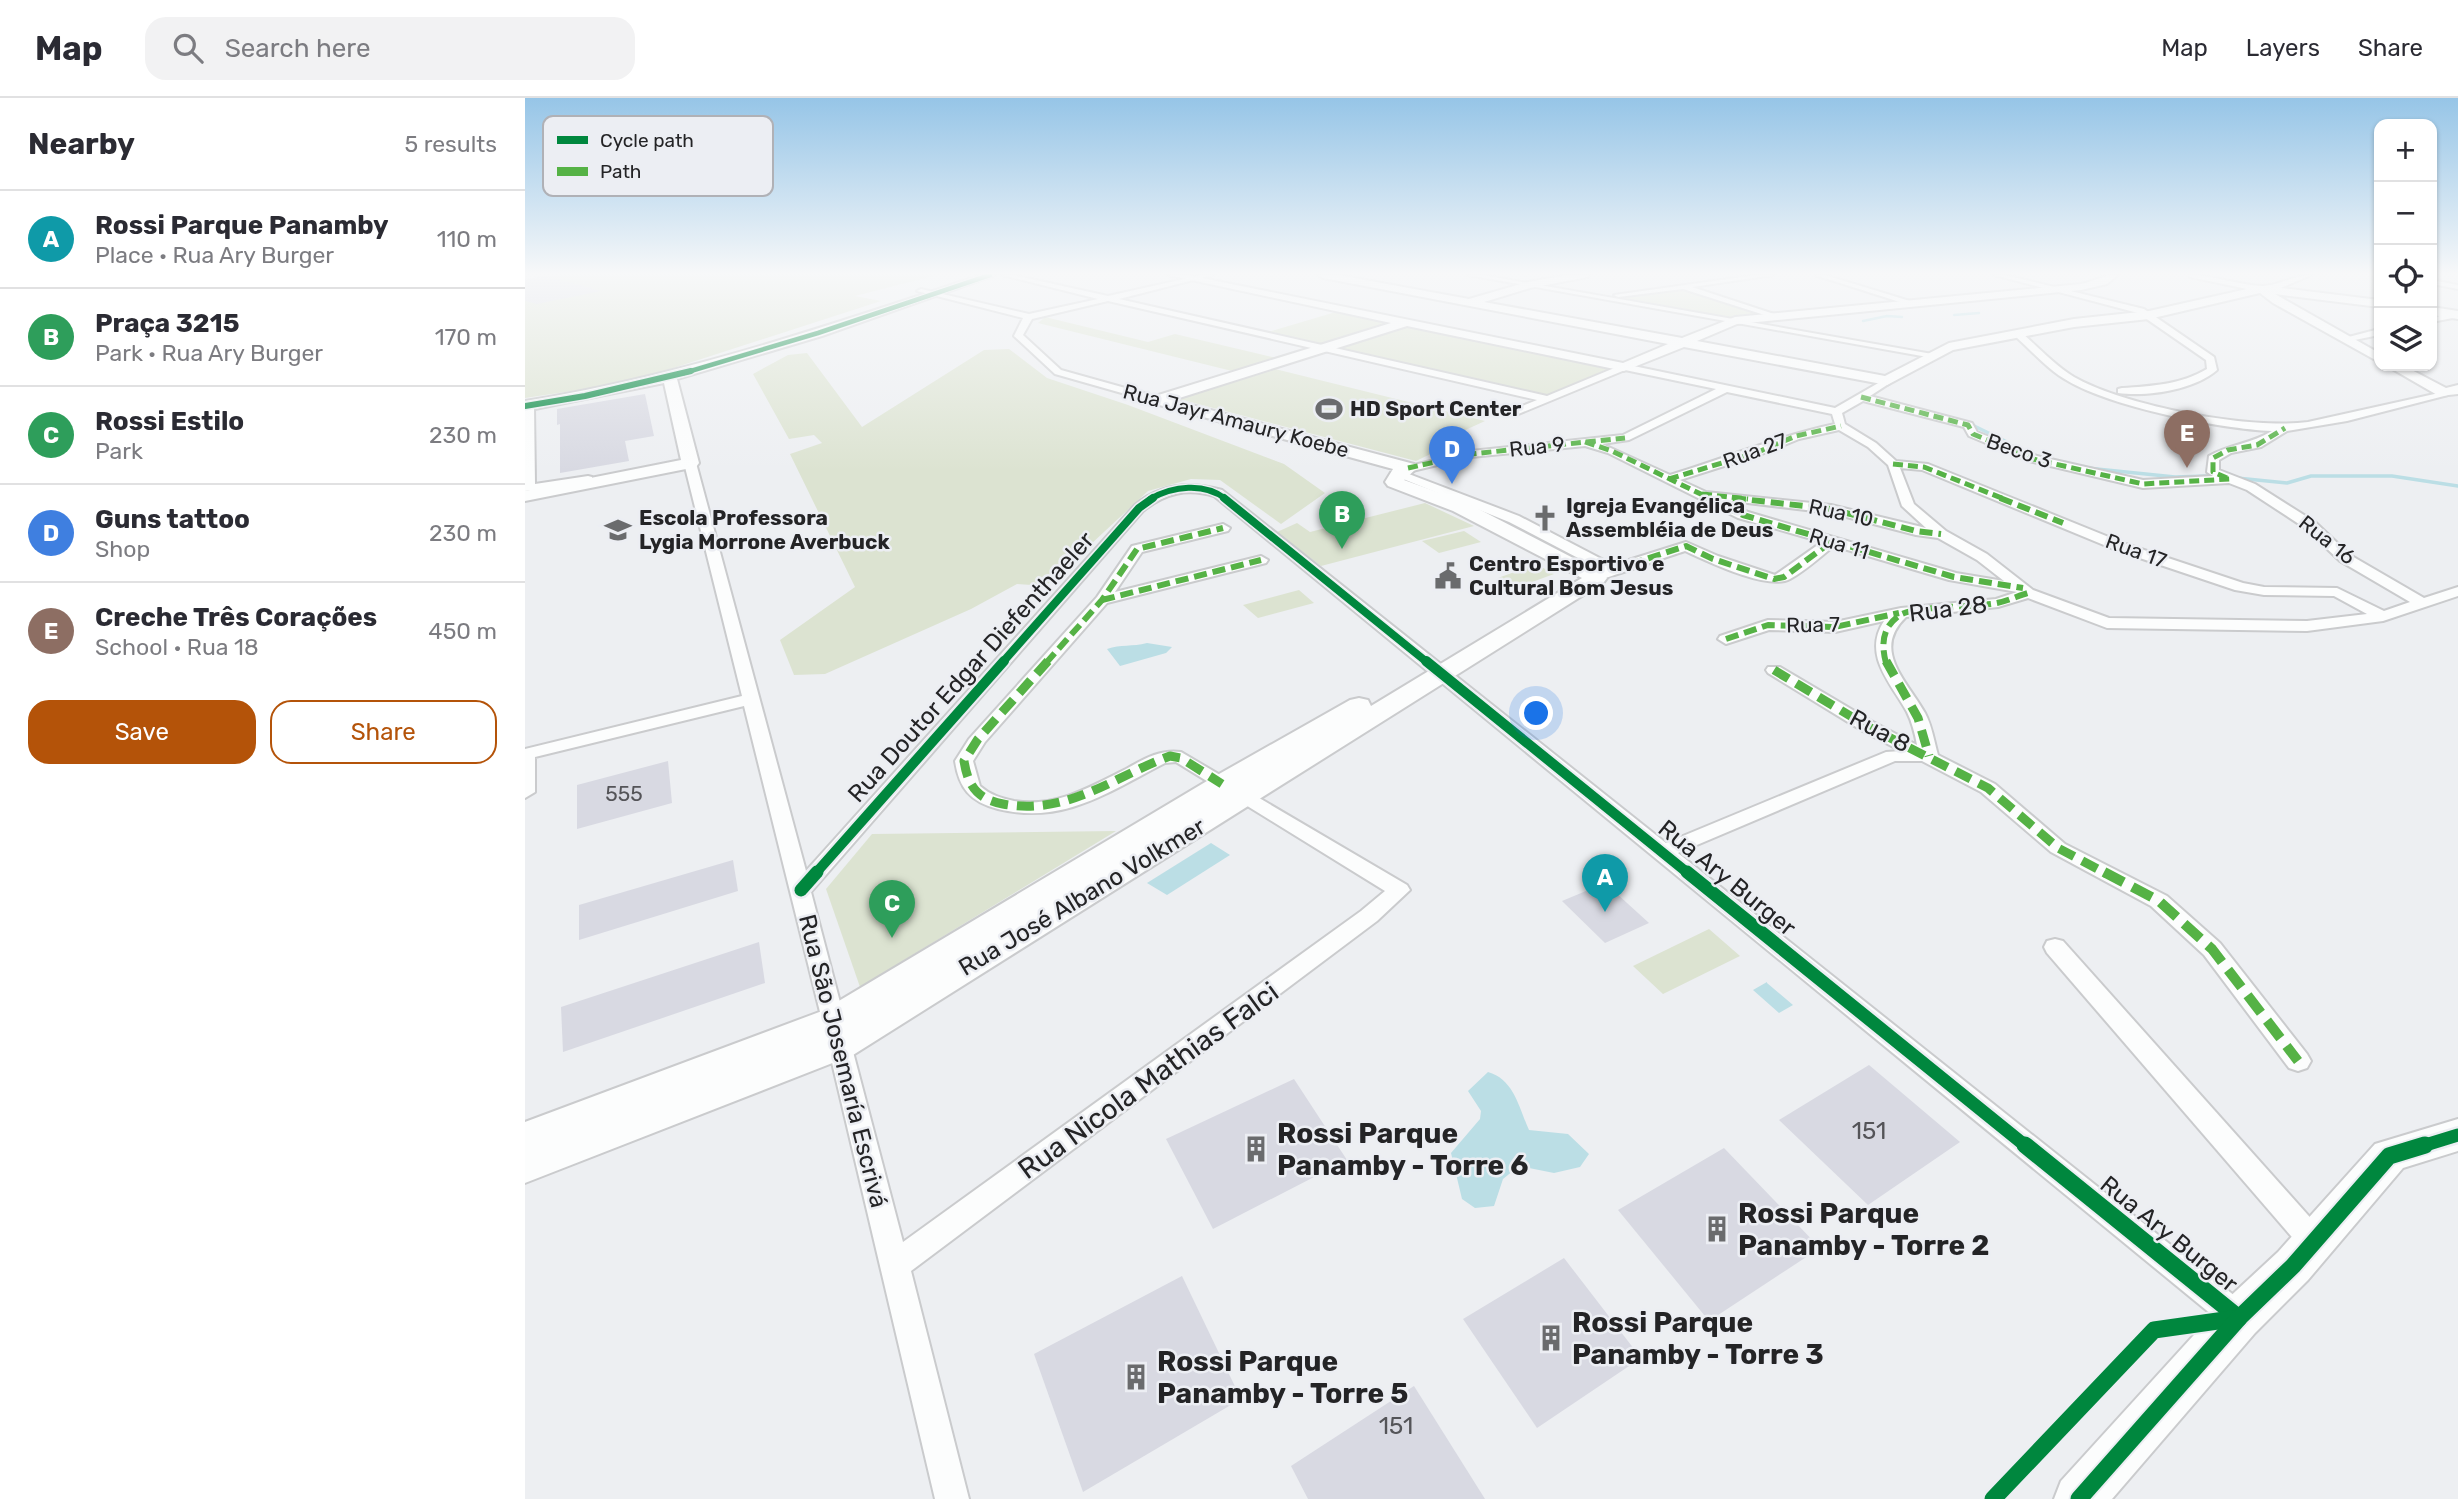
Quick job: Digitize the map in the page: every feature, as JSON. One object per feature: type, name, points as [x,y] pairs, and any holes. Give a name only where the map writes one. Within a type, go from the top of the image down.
[{"type":"street","points":[[526,404],[611,392],[668,377],[781,340]]},
{"type":"street","name":"Rua Jayr Amaury Koebe","points":[[1023,340],[1058,372],[1400,475]]},
{"type":"street","points":[[1297,340],[1548,398]]},
{"type":"street","points":[[1157,400],[1347,340]]},
{"type":"street","points":[[1495,340],[1837,411],[1949,347],[1984,340]]},
{"type":"street","points":[[1672,340],[1887,381]]},
{"type":"street","points":[[1516,412],[1685,340]]},
{"type":"street","points":[[1848,340],[1933,355]]},
{"type":"street","points":[[2025,340],[2068,377],[2103,391],[2202,417],[2285,428],[2331,421],[2451,391]]},
{"type":"street","points":[[2103,391],[2175,387],[2196,380],[2212,370],[2211,359],[2187,340]]},
{"type":"street","points":[[2347,340],[2374,355]]},
{"type":"street","points":[[2405,371],[2451,391]]},
{"type":"street","points":[[526,404],[668,377]]},
{"type":"street","name":"Rua São Josemaría Escrivá","points":[[668,377],[837,1032],[952,1499]]},
{"type":"street","name":"Rua 9","points":[[1400,475],[1471,454],[1625,438],[1727,388]]},
{"type":"street","name":"Beco 3","points":[[1861,397],[1968,425],[1973,435],[2033,459],[2143,484],[2230,479]]},
{"type":"street","points":[[526,404],[527,492],[690,463]]},
{"type":"street","points":[[1837,411],[1841,426],[1872,445],[1893,464],[1908,506],[1941,534],[1982,557],[2025,590],[2107,623],[2307,626],[2383,616],[2458,591]]},
{"type":"street","name":"Rua 27","points":[[1669,480],[1758,452],[1796,436],[1841,426]]},
{"type":"street","points":[[2230,479],[2213,472],[2213,458],[2228,450],[2257,446],[2285,428]]},
{"type":"street","name":"Rua 11","points":[[1585,442],[1612,451],[1742,515],[1954,577],[2025,590]]},
{"type":"street","name":"Rua 17","points":[[1893,464],[1924,467],[2121,547],[2240,587],[2264,591],[2337,592],[2383,616]]},
{"type":"street","points":[[1400,475],[1598,573],[1686,547],[1774,579],[1784,577],[1831,541]]},
{"type":"street","points":[[1400,475],[1514,519],[1598,573]]},
{"type":"street","name":"Rua 16","points":[[2230,479],[2251,486],[2310,525],[2345,558],[2424,604]]},
{"type":"street","name":"Rua Ary Burger","points":[[1182,488],[1205,488],[1218,493],[2239,1318]]},
{"type":"street","name":"Rua Doutor Edgar Diefenthaeler","points":[[801,890],[1139,508],[1162,492],[1182,488]]},
{"type":"street","name":"Rua 10","points":[[1699,494],[1831,509],[1916,531],[1941,534]]},
{"type":"street","points":[[1223,528],[1137,549],[1102,600],[978,739],[964,761],[967,782],[979,797],[1007,806],[1041,809],[1074,800],[1170,756],[1181,758],[1234,790]]},
{"type":"street","points":[[1102,600],[1261,560]]},
{"type":"street","name":"Rua José Albano Volkmer","points":[[525,1166],[837,1032],[1234,790],[1598,573]]},
{"type":"street","name":"Rua 28","points":[[1929,756],[1918,715],[1882,658],[1890,621],[1902,612],[1999,603],[2025,590]]},
{"type":"street","name":"Rua 7","points":[[1726,639],[1768,625],[1835,627],[1902,612]]},
{"type":"street","name":"Rua 8","points":[[1774,670],[1867,726],[1988,788],[2058,848],[2159,901],[2211,948],[2298,1061]]},
{"type":"street","points":[[525,792],[526,754],[752,699]]},
{"type":"street","points":[[1663,852],[1892,756],[1929,756]]},
{"type":"street","name":"Rua Nicola Mathias Falci","points":[[893,1267],[1369,916],[1399,890],[1234,790]]},
{"type":"street","points":[[2055,947],[2314,1242]]},
{"type":"street","name":"Rua José Albano Volkmer","points":[[525,1139],[837,1032]]},
{"type":"street","points":[[2079,1499],[2239,1318],[2314,1242],[2389,1156],[2458,1135]]},
{"type":"green space","points":[[525,340],[759,340],[655,374],[525,398]]},
{"type":"green space","points":[[1108,340],[1202,340],[1276,358],[1232,371]]},
{"type":"green space","points":[[1305,340],[1482,340],[1612,367],[1547,396]]},
{"type":"green space","points":[[1009,349],[1047,378],[1128,405],[1284,464],[1325,493],[1281,524],[1220,480],[1191,479],[1148,491],[1046,586],[1017,584],[971,609],[825,674],[794,675],[780,640],[855,587],[790,454],[822,443],[814,435],[789,439],[753,374],[788,355],[807,353],[862,427],[984,350]]},
{"type":"green space","name":"HD Sport Center","points":[[1271,368],[1485,421],[1461,432],[1470,435],[1416,461],[1175,398]]},
{"type":"green space","points":[[1425,503],[1474,526],[1321,566],[1277,532],[1297,523],[1310,532]]},
{"type":"green space","points":[[1464,531],[1481,542],[1439,553],[1422,541]]},
{"type":"green space","points":[[1536,564],[1554,574],[1516,588],[1498,578]]},
{"type":"green space","points":[[1299,590],[1314,603],[1258,618],[1243,605]]},
{"type":"green space","points":[[1116,831],[860,987],[826,889],[872,834]]},
{"type":"green space","points":[[1709,929],[1740,956],[1663,994],[1633,966]]},
{"type":"water","points":[[1147,643],[1172,647],[1166,653],[1120,666],[1107,649],[1117,647]]},
{"type":"water","points":[[1211,843],[1230,855],[1167,895],[1147,883]]},
{"type":"water","points":[[1767,982],[1793,1005],[1779,1013],[1753,990]]},
{"type":"water","points":[[1488,1072],[1504,1081],[1510,1088],[1529,1130],[1568,1134],[1589,1154],[1580,1167],[1554,1173],[1519,1166],[1503,1179],[1494,1206],[1475,1208],[1462,1199],[1451,1153],[1480,1119],[1481,1111],[1468,1091]]},
{"type":"building","points":[[645,394],[654,436],[625,441],[629,461],[560,473],[560,424],[557,425],[557,409]]},
{"type":"building","points":[[668,761],[672,803],[577,829],[577,785]]},
{"type":"building","points":[[733,860],[738,891],[579,940],[579,905]]},
{"type":"building","points":[[1605,883],[1649,923],[1605,943],[1562,901]]},
{"type":"building","points":[[759,942],[765,983],[563,1052],[561,1007]]},
{"type":"building","points":[[1869,1065],[1960,1142],[1868,1205],[1779,1120]]},
{"type":"building","name":"Rossi Parque Panamby - Torre 6","points":[[1294,1079],[1347,1160],[1213,1229],[1166,1139]]},
{"type":"building","name":"Rossi Parque Panamby - Torre 2","points":[[1724,1148],[1820,1248],[1709,1321],[1618,1210]]},
{"type":"building","name":"Rossi Parque Panamby - Torre 3","points":[[1564,1258],[1641,1358],[1537,1428],[1463,1319]]},
{"type":"building","name":"Rossi Parque Panamby - Torre 5","points":[[1182,1276],[1241,1399],[1083,1492],[1034,1354]]},
{"type":"building","points":[[1414,1386],[1485,1499],[1308,1499],[1291,1466]]},
{"type":"waterway","points":[[1968,423],[2005,441],[2012,449]]},
{"type":"waterway","points":[[2087,468],[2175,477],[2207,476]]},
{"type":"waterway","points":[[2237,478],[2287,483],[2311,476],[2392,476],[2458,486]]},
{"type":"marked path","points":[[1861,397],[1968,425],[1973,434],[2033,459],[2143,484],[2230,479]]},
{"type":"marked path","points":[[1669,479],[1758,452],[1796,436],[1841,426]]},
{"type":"marked path","points":[[2227,478],[2213,472],[2213,458],[2228,450],[2257,445],[2285,428]]},
{"type":"marked path","points":[[1408,468],[1471,454],[1625,438]]},
{"type":"marked path","points":[[1585,442],[1612,451],[1743,515],[1954,577],[2023,588]]},
{"type":"marked path","points":[[1893,464],[1924,467],[2063,523]]},
{"type":"marked path","points":[[1702,494],[1831,509],[1916,531],[1941,534]]},
{"type":"marked path","points":[[1222,784],[1181,758],[1170,756],[1066,802],[1045,807],[1022,807],[981,797],[969,784],[964,761],[978,739],[1102,600],[1137,549],[1223,528]]},
{"type":"marked path","points":[[1612,570],[1686,546],[1713,559],[1774,579],[1784,577],[1831,542]]},
{"type":"marked path","points":[[1102,600],[1261,560]]},
{"type":"marked path","points":[[1929,756],[1918,718],[1886,662],[1883,637],[1889,625],[1902,613],[1998,603],[2028,593]]},
{"type":"marked path","points":[[1726,639],[1768,625],[1835,627],[1899,613]]},
{"type":"marked path","points":[[1774,670],[1867,726],[1988,788],[2058,848],[2159,901],[2212,949],[2298,1061]]},
{"type":"cycle path","points":[[525,406],[644,383],[794,340]]},
{"type":"cycle path","points":[[801,890],[1139,508],[1157,495],[1176,489],[1197,488],[1218,493],[2239,1318]]},
{"type":"cycle path","points":[[2079,1499],[2239,1318],[2293,1266],[2389,1156],[2458,1135]]},
{"type":"cycle path","points":[[1993,1499],[2154,1330],[2239,1318]]},
{"type":"place","name":"HD Sport Center","points":[[1329,409]]},
{"type":"place","name":"Creche Três Corações","points":[[2187,468]]},
{"type":"place","name":"Guns tattoo","points":[[1452,484]]},
{"type":"place","name":"Igreja Evangélica Assembléia de Deus","points":[[1545,518]]},
{"type":"place","name":"Escola Professora Lygia Morrone Averbuck","points":[[618,530]]},
{"type":"place","name":"Praça 3215","points":[[1342,549]]},
{"type":"place","name":"Centro Esportivo e Cultural Bom Jesus","points":[[1448,576]]},
{"type":"place","name":"Rossi Parque Panamby","points":[[1605,912]]},
{"type":"place","name":"Rossi Estilo","points":[[892,938]]},
{"type":"place","name":"Rossi Parque Panamby - Torre 6","points":[[1256,1149]]},
{"type":"place","name":"Rossi Parque Panamby - Torre 2","points":[[1717,1229]]},
{"type":"place","name":"Rossi Parque Panamby - Torre 3","points":[[1551,1338]]},
{"type":"place","name":"Rossi Parque Panamby - Torre 5","points":[[1136,1377]]}]
